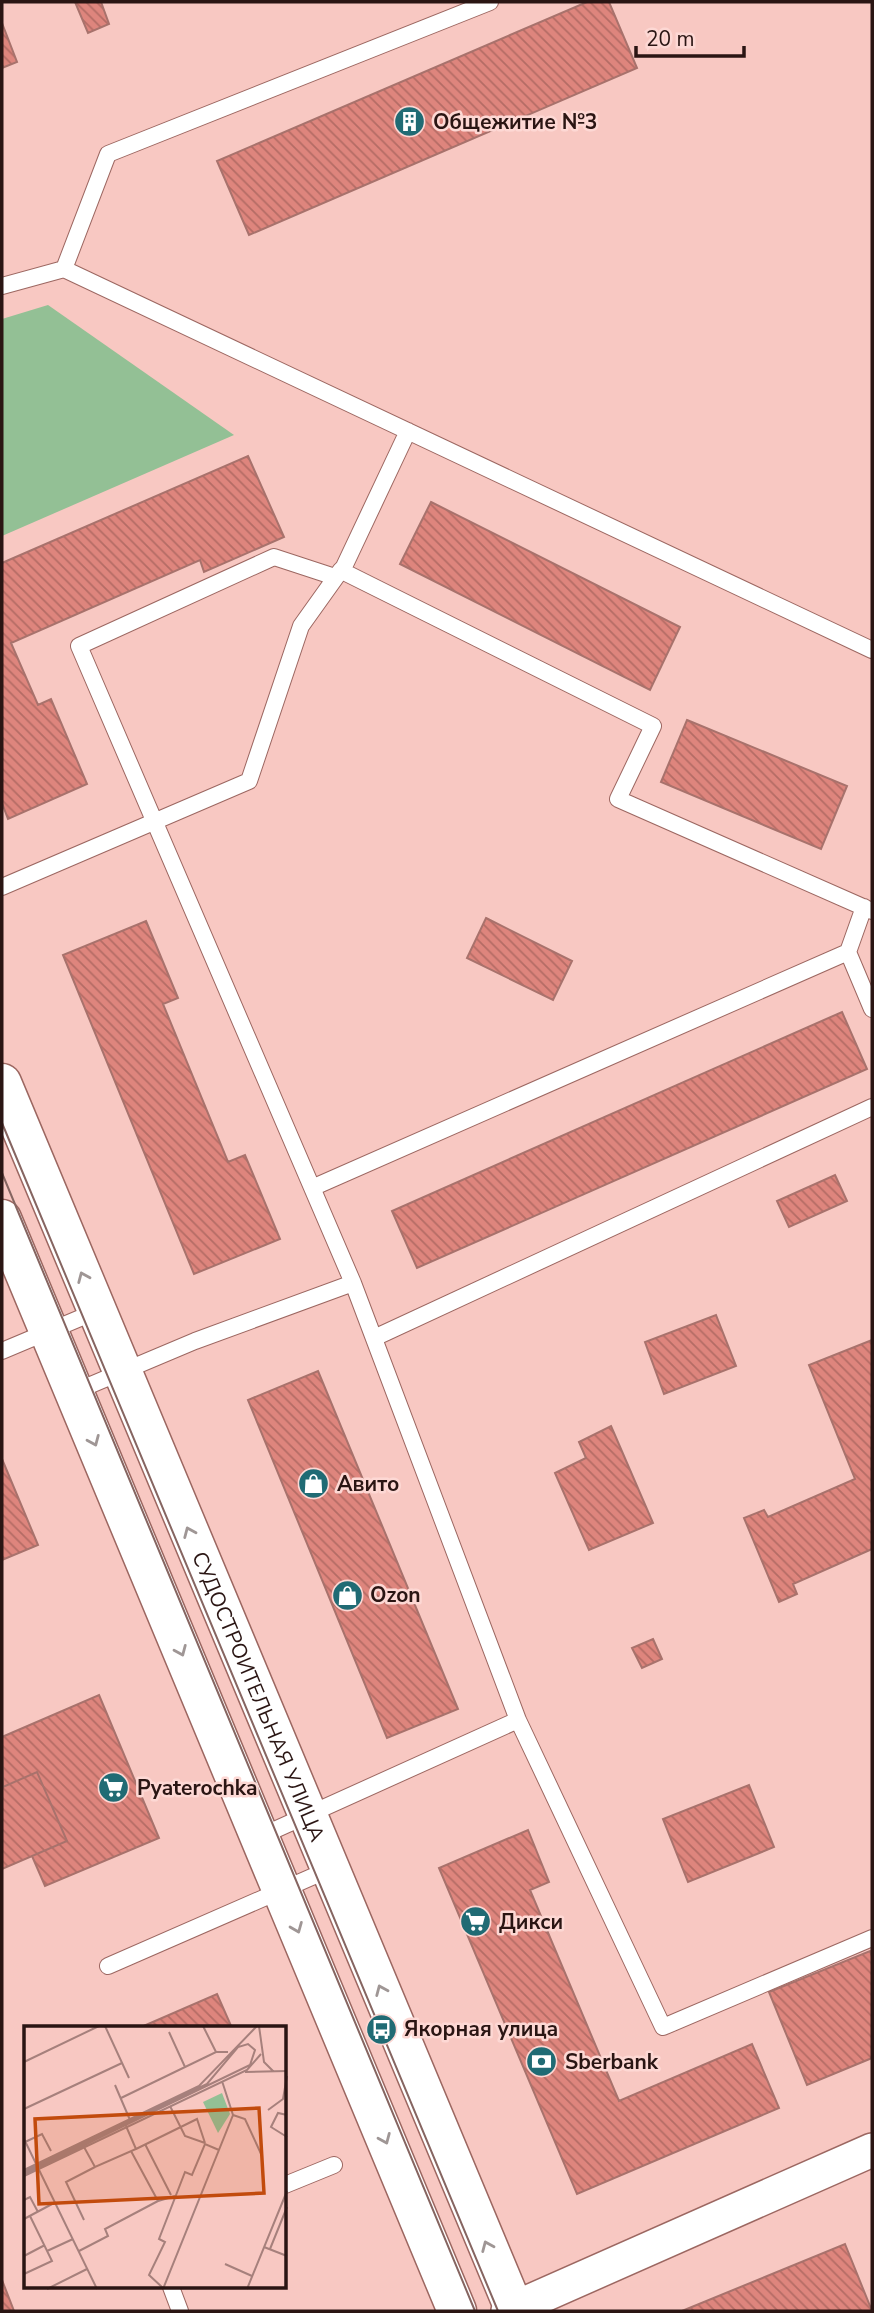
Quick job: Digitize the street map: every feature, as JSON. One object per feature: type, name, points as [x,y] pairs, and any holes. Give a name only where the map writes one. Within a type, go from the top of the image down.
[{"type":"street","name":"СУДОСТРОИТЕЛЬНАЯ УЛИЦА","points":[[2,1083],[512,2310]]},
{"type":"street","points":[[2,1219],[457,2311]]},
{"type":"street","points":[[512,2310],[869,2158]]},
{"type":"lane","points":[[64,270],[108,154],[490,2]]},
{"type":"lane","points":[[2,286],[64,270],[872,650]]},
{"type":"lane","points":[[2,887],[249,781],[301,626],[340,571],[408,431]]},
{"type":"lane","points":[[314,1187],[848,952],[868,909],[618,799],[653,726],[342,571],[274,557],[79,646],[314,1187],[519,1720],[663,2027],[872,1938]]},
{"type":"lane","points":[[848,952],[872,1009]]},
{"type":"lane","points":[[374,1338],[872,1107]]},
{"type":"lane","points":[[74,1392],[195,1341],[353,1283]]},
{"type":"lane","points":[[2,1351],[97,1311]]},
{"type":"lane","points":[[259,1837],[519,1720]]},
{"type":"lane","points":[[108,1966],[330,1869]]},
{"type":"lane","points":[[287,2184],[334,2165]]},
{"type":"lane","points":[[171,2288],[180,2311]]},
{"type":"green space","points":[[48,305],[234,435],[2,536],[2,319]]},
{"type":"building","points":[[75,2],[101,2],[109,24],[88,33]]},
{"type":"building","name":"Общежитие №3","points":[[587,2],[609,2],[637,68],[249,235],[217,161]]},
{"type":"building","points":[[2,23],[17,62],[2,68]]},
{"type":"building","points":[[248,456],[284,537],[204,572],[200,560],[11,643],[38,705],[51,699],[87,784],[8,819],[2,803],[2,563]]},
{"type":"building","points":[[431,502],[680,627],[650,690],[400,564]]},
{"type":"building","points":[[687,720],[847,786],[821,849],[661,782]]},
{"type":"building","points":[[486,918],[572,961],[553,1000],[467,958]]},
{"type":"building","points":[[146,921],[178,998],[163,1004],[228,1162],[245,1155],[280,1239],[194,1274],[63,955]]},
{"type":"building","points":[[842,1012],[867,1069],[417,1268],[392,1211]]},
{"type":"building","points":[[835,1175],[847,1201],[789,1227],[777,1201]]},
{"type":"building","points":[[716,1315],[736,1366],[664,1394],[645,1342]]},
{"type":"building","points":[[872,1340],[872,1549],[793,1584],[797,1594],[779,1602],[744,1518],[764,1510],[768,1517],[855,1479],[809,1365]]},
{"type":"building","points":[[318,1371],[458,1709],[387,1738],[248,1400]]},
{"type":"building","points":[[611,1426],[653,1523],[589,1550],[555,1473],[586,1458],[579,1442]]},
{"type":"building","points":[[2,1459],[38,1545],[2,1560]]},
{"type":"building","points":[[653,1639],[662,1659],[642,1668],[632,1648]]},
{"type":"building","points":[[99,1695],[159,1838],[45,1886],[32,1856],[67,1841],[37,1772],[3,1787],[2,1737]]},
{"type":"building","points":[[99,1695],[159,1838],[45,1886],[32,1856],[2,1869],[2,1737]]},
{"type":"building","points":[[749,1785],[774,1847],[688,1882],[663,1819]]},
{"type":"building","points":[[528,1830],[549,1882],[530,1890],[619,2101],[752,2044],[779,2108],[577,2194],[439,1868]]},
{"type":"building","points":[[870,1951],[872,2058],[807,2085],[769,1992]]},
{"type":"building","points":[[217,1994],[231,2026],[144,2026]]},
{"type":"building","points":[[845,2244],[872,2311],[682,2311]]},
{"type":"building","points":[[2,2280],[14,2311],[2,2311]]},
{"type":"tram line","points":[[2,1123],[498,2311]]},
{"type":"tram line","points":[[2,1173],[475,2311]]},
{"type":"place","name":"Общежитие №3","points":[[410,122]]},
{"type":"place","name":"Авито","points":[[314,1484]]},
{"type":"place","name":"Ozon","points":[[347,1595]]},
{"type":"place","name":"Pyaterochka","points":[[114,1788]]},
{"type":"place","name":"Дикси","points":[[476,1922]]},
{"type":"place","name":"Якорная улица","points":[[381,2029]]},
{"type":"place","name":"Sberbank","points":[[542,2062]]}]
